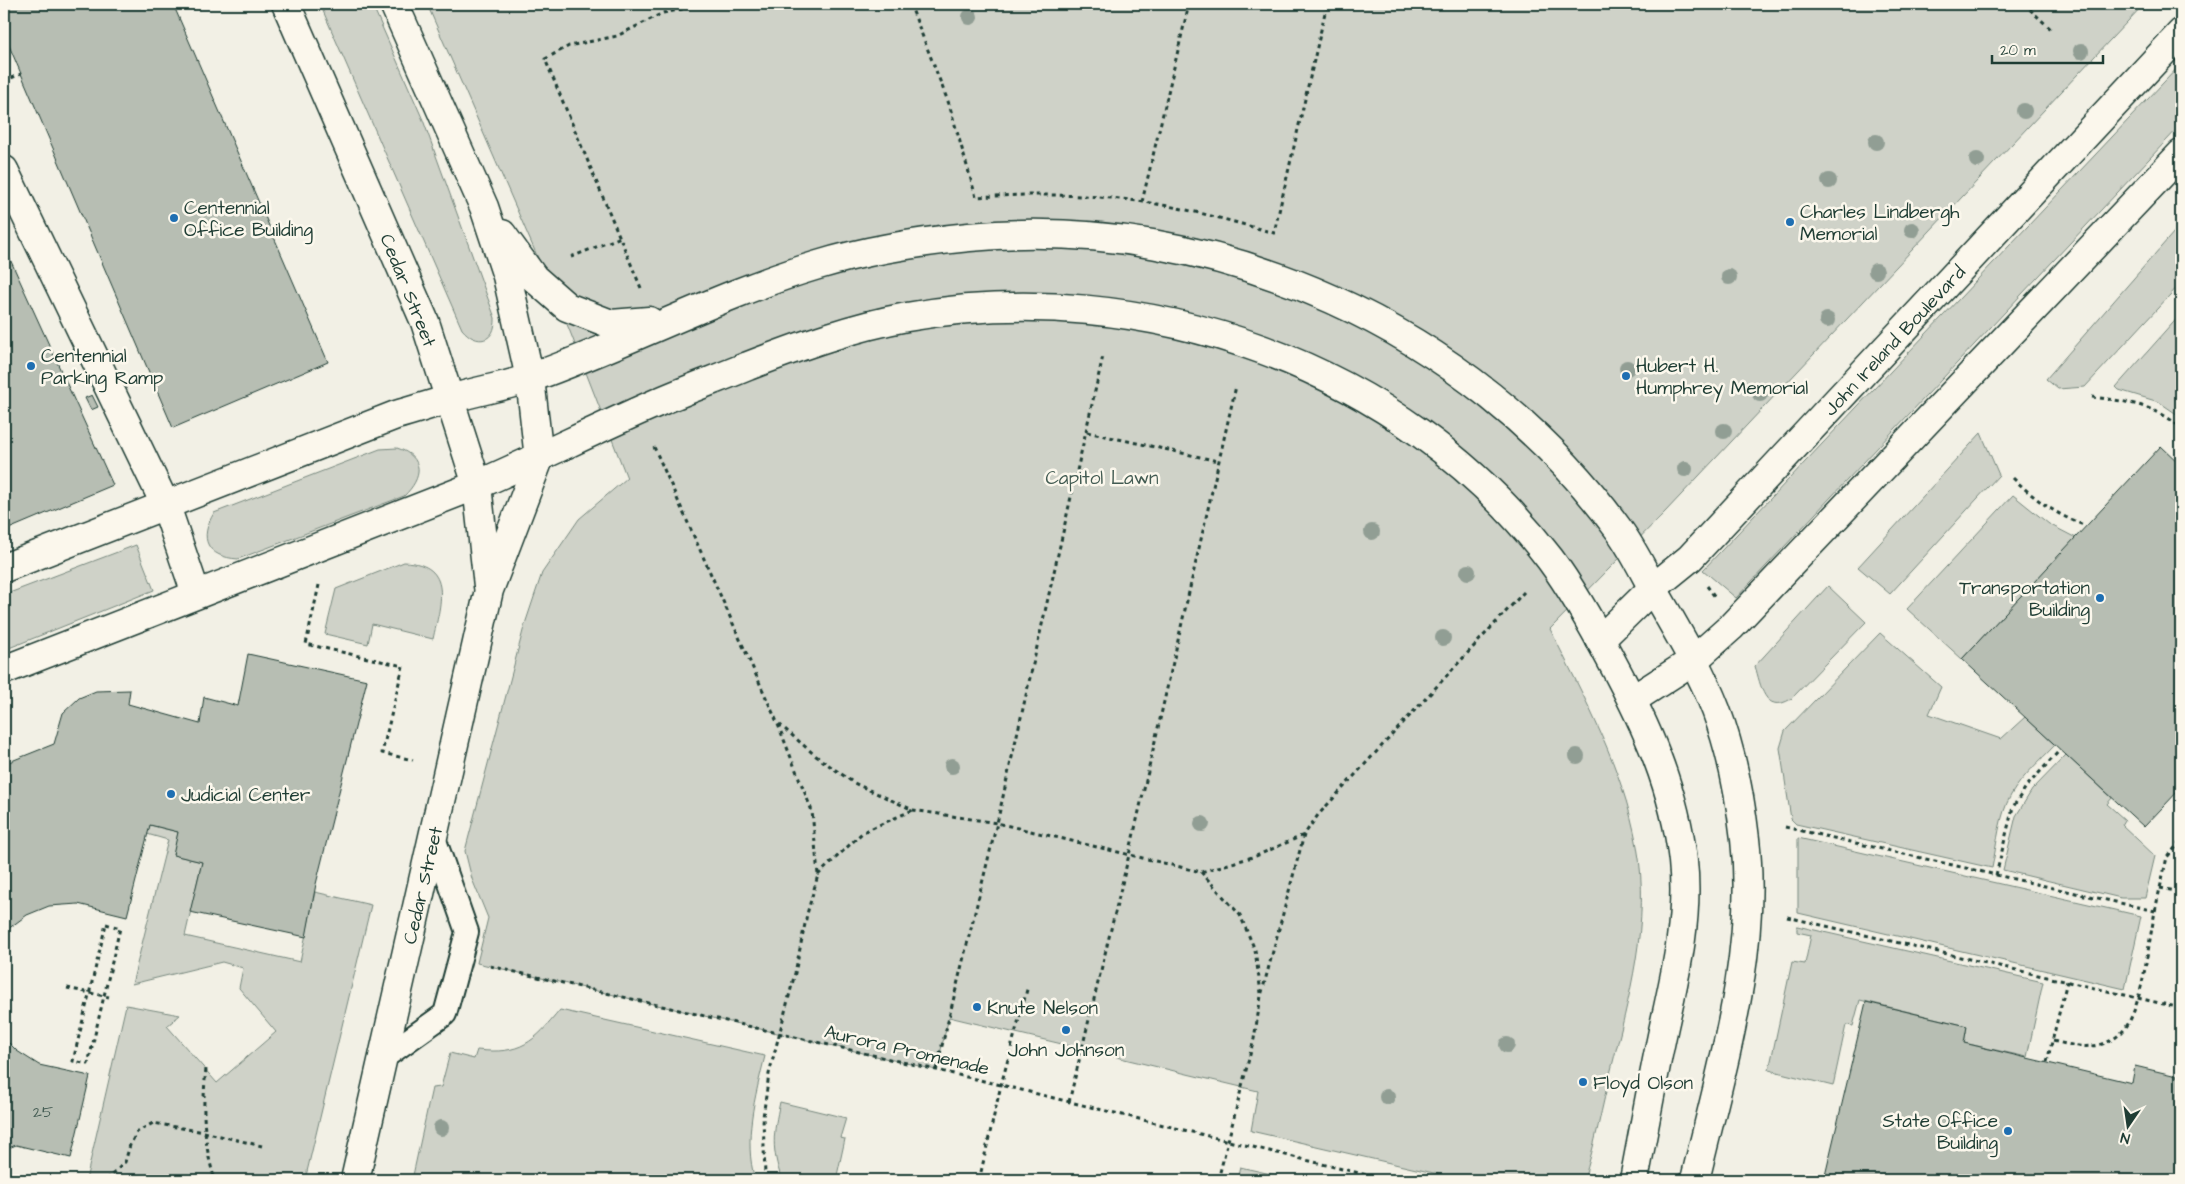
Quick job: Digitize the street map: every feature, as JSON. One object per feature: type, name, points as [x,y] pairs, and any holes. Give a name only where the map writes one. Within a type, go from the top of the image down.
[{"type":"street","name":"Cedar Street","points":[[286,4],[425,322],[477,485],[489,590]]},
{"type":"street","name":"Cedar Street","points":[[354,1180],[489,590],[539,459],[530,378],[507,276],[484,208],[394,4]]},
{"type":"street","name":"John Ireland Boulevard","points":[[1600,640],[1653,588],[1690,558],[2181,33]]},
{"type":"street","points":[[1632,700],[1694,660],[1732,628],[2181,154]]},
{"type":"street","points":[[4,170],[166,506],[196,594]]},
{"type":"street","points":[[484,208],[534,278],[567,307],[611,324],[676,319]]},
{"type":"street","points":[[4,568],[396,416],[449,399],[530,378],[768,282],[818,265],[868,252],[975,236],[1082,235],[1131,240],[1197,252],[1265,273],[1334,300],[1408,338],[1486,393],[1568,469],[1621,532],[1694,660],[1716,710],[1731,759],[1746,841],[1748,934],[1728,1042],[1695,1180]]},
{"type":"street","points":[[4,670],[477,485],[539,459],[653,404],[765,360],[838,334],[890,321],[969,310],[1032,307],[1074,308],[1146,318],[1180,324],[1214,334],[1288,359],[1361,394],[1411,426],[1458,462],[1495,498],[1551,561],[1600,640],[1632,700],[1662,767],[1673,807],[1684,864],[1683,930],[1634,1180]]},
{"type":"lane","points":[[382,1059],[445,1014],[467,932],[433,835]]},
{"type":"path","points":[[910,4],[949,104],[976,197],[1026,194],[1084,195],[1142,202],[1209,215],[1274,233],[1327,4]]},
{"type":"path","points":[[1142,202],[1189,4]]},
{"type":"path","points":[[2024,4],[2052,30]]},
{"type":"path","points":[[641,288],[545,59],[568,46],[617,36],[663,13],[683,9]]},
{"type":"path","points":[[4,81],[21,74]]},
{"type":"path","points":[[571,258],[621,237]]},
{"type":"path","points":[[936,1070],[997,823],[1103,356]]},
{"type":"path","points":[[1069,1102],[1129,855],[1236,386]]},
{"type":"path","points":[[2092,398],[2138,404],[2171,419],[2181,428]]},
{"type":"path","points":[[1087,432],[1218,461]]},
{"type":"path","points":[[654,447],[776,722],[812,811],[818,875],[806,914],[795,973],[778,1033],[769,1074],[763,1118],[765,1176],[768,1180]]},
{"type":"path","points":[[2013,478],[2041,504],[2062,517],[2086,526]]},
{"type":"path","points":[[319,585],[306,644],[403,666],[382,753],[413,760]]},
{"type":"path","points":[[1218,1180],[1254,1039],[1261,996],[1304,834],[1318,815],[1524,592]]},
{"type":"path","points":[[776,722],[816,756],[854,783],[913,810],[997,823],[1201,872],[1256,856],[1304,834]]},
{"type":"path","points":[[1996,875],[2013,806],[2026,787],[2060,750]]},
{"type":"path","points":[[818,875],[863,832],[913,810]]},
{"type":"path","points":[[1785,827],[2155,911]]},
{"type":"path","points":[[2053,1041],[2082,1048],[2102,1045],[2121,1033],[2127,1026],[2138,998],[2167,857],[2181,841]]},
{"type":"path","points":[[1201,872],[1240,916],[1255,950],[1261,996]]},
{"type":"path","points":[[2160,888],[2181,892]]},
{"type":"path","points":[[1787,918],[2181,1008]]},
{"type":"path","points":[[106,924],[120,928],[88,1064],[73,1061],[89,993],[106,924]]},
{"type":"path","name":"Aurora Promenade","points":[[487,966],[1001,1085],[1387,1180]]},
{"type":"path","points":[[2047,1062],[2067,982]]},
{"type":"path","points":[[981,1172],[1001,1085],[1028,986]]},
{"type":"path","points":[[67,988],[109,997]]},
{"type":"path","points":[[206,1069],[204,1132],[215,1180]]},
{"type":"path","points":[[107,1180],[122,1167],[128,1156],[133,1137],[146,1126],[153,1123],[204,1132],[262,1146]]},
{"type":"green space","points":[[320,4],[372,4],[423,120],[495,318],[489,337],[479,340],[468,335],[462,329]]},
{"type":"green space","name":"Capitol Lawn","points":[[427,4],[2144,4],[1665,512],[1550,629],[1601,734],[1613,762],[1631,817],[1641,874],[1640,931],[1636,959],[1625,1015],[1584,1180],[1464,1180],[1251,1131],[1258,1091],[949,1017],[936,1070],[477,963],[488,918],[472,879],[465,851],[524,627],[542,573],[579,519],[627,478],[569,329]]},
{"type":"green space","points":[[2181,64],[2181,125],[1736,598],[1703,570]]},
{"type":"green space","points":[[2181,224],[2181,283],[2085,387],[2058,389],[2046,379]]},
{"type":"green space","points":[[2181,314],[2181,417],[2159,402],[2119,390],[2116,387]]},
{"type":"green space","points":[[1981,433],[1999,475],[1890,594],[1858,567]]},
{"type":"green space","points":[[397,448],[406,452],[417,462],[418,475],[404,496],[238,559],[219,555],[208,545],[207,531],[214,513],[380,449]]},
{"type":"green space","points":[[2013,495],[2049,524],[2076,538],[1962,659],[1907,609]]},
{"type":"green space","points":[[136,545],[154,590],[4,650],[4,595]]},
{"type":"green space","points":[[404,562],[420,565],[431,570],[437,579],[440,589],[440,601],[433,639],[372,624],[368,644],[325,634],[336,589]]},
{"type":"green space","points":[[1828,586],[1866,622],[1791,699],[1782,703],[1769,701],[1762,689],[1755,666]]},
{"type":"green space","points":[[1880,633],[1941,687],[1929,714],[2001,739],[2025,717],[2055,745],[2026,775],[2011,795],[2001,821],[1992,868],[1796,824],[1791,819],[1780,748],[1785,731]]},
{"type":"green space","points":[[2066,755],[2112,798],[2107,804],[2125,820],[2122,825],[2155,856],[2145,898],[2121,898],[2003,870],[2016,816],[2032,790]]},
{"type":"green space","points":[[150,825],[178,832],[174,855],[202,862],[185,936],[300,962],[315,892],[371,905],[305,1180],[86,1180],[126,1005],[180,1015],[167,1026],[217,1083],[276,1032],[239,988],[243,968],[222,962],[132,984],[168,840],[147,834]]},
{"type":"green space","points":[[1798,838],[2141,916],[2125,989],[1798,913]]},
{"type":"green space","points":[[1797,926],[2043,982],[2027,1057],[1964,1043],[1967,1026],[1860,1000],[1853,1026],[1846,1025],[1833,1086],[1769,1070],[1792,962],[1805,964],[1811,935],[1797,932]]},
{"type":"green space","points":[[560,1010],[765,1056],[754,1102],[750,1134],[750,1149],[755,1180],[412,1180],[432,1088],[441,1087],[450,1053],[474,1059],[477,1050],[492,1051],[516,1048],[534,1038]]},
{"type":"green space","points":[[780,1102],[846,1118],[840,1138],[845,1139],[836,1180],[782,1180],[776,1159],[774,1141]]},
{"type":"green space","points":[[1240,1167],[1297,1180],[1237,1180]]},
{"type":"building","name":"Centennial Office Building","points":[[4,4],[173,4],[328,362],[173,428],[4,34]]},
{"type":"building","name":"Centennial Parking Ramp","points":[[4,246],[113,485],[4,531]]},
{"type":"building","points":[[92,395],[98,407],[91,410],[85,398]]},
{"type":"building","name":"Transportation Building","points":[[2161,446],[2181,465],[2181,788],[2144,827],[1962,659]]},
{"type":"building","name":"Judicial Center","points":[[248,654],[367,680],[316,884],[306,937],[190,912],[202,862],[173,855],[178,832],[150,825],[127,916],[78,904],[49,906],[27,915],[8,929],[4,935],[4,764],[54,744],[63,713],[79,698],[96,691],[130,690],[128,704],[200,724],[204,697],[238,706]]},
{"type":"building","name":"State Office Building","points":[[1866,1002],[1967,1026],[1964,1043],[2132,1083],[2135,1066],[2181,1077],[2181,1180],[1824,1180]]},
{"type":"building","points":[[4,1038],[17,1051],[39,1065],[90,1076],[71,1158],[16,1145],[4,1150]]},
{"type":"place","name":"Centennial Office Building","points":[[174,218]]},
{"type":"place","name":"Charles Lindbergh Memorial","points":[[1790,222]]},
{"type":"place","name":"Centennial Parking Ramp","points":[[31,366]]},
{"type":"place","name":"Hubert H. Humphrey Memorial","points":[[1626,376]]},
{"type":"place","name":"Transportation Building","points":[[2100,598]]},
{"type":"place","name":"Judicial Center","points":[[171,794]]},
{"type":"place","name":"Knute Nelson","points":[[977,1007]]},
{"type":"place","name":"John Johnson","points":[[1066,1030]]},
{"type":"place","name":"Floyd Olson","points":[[1583,1082]]},
{"type":"place","name":"State Office Building","points":[[2008,1131]]}]
